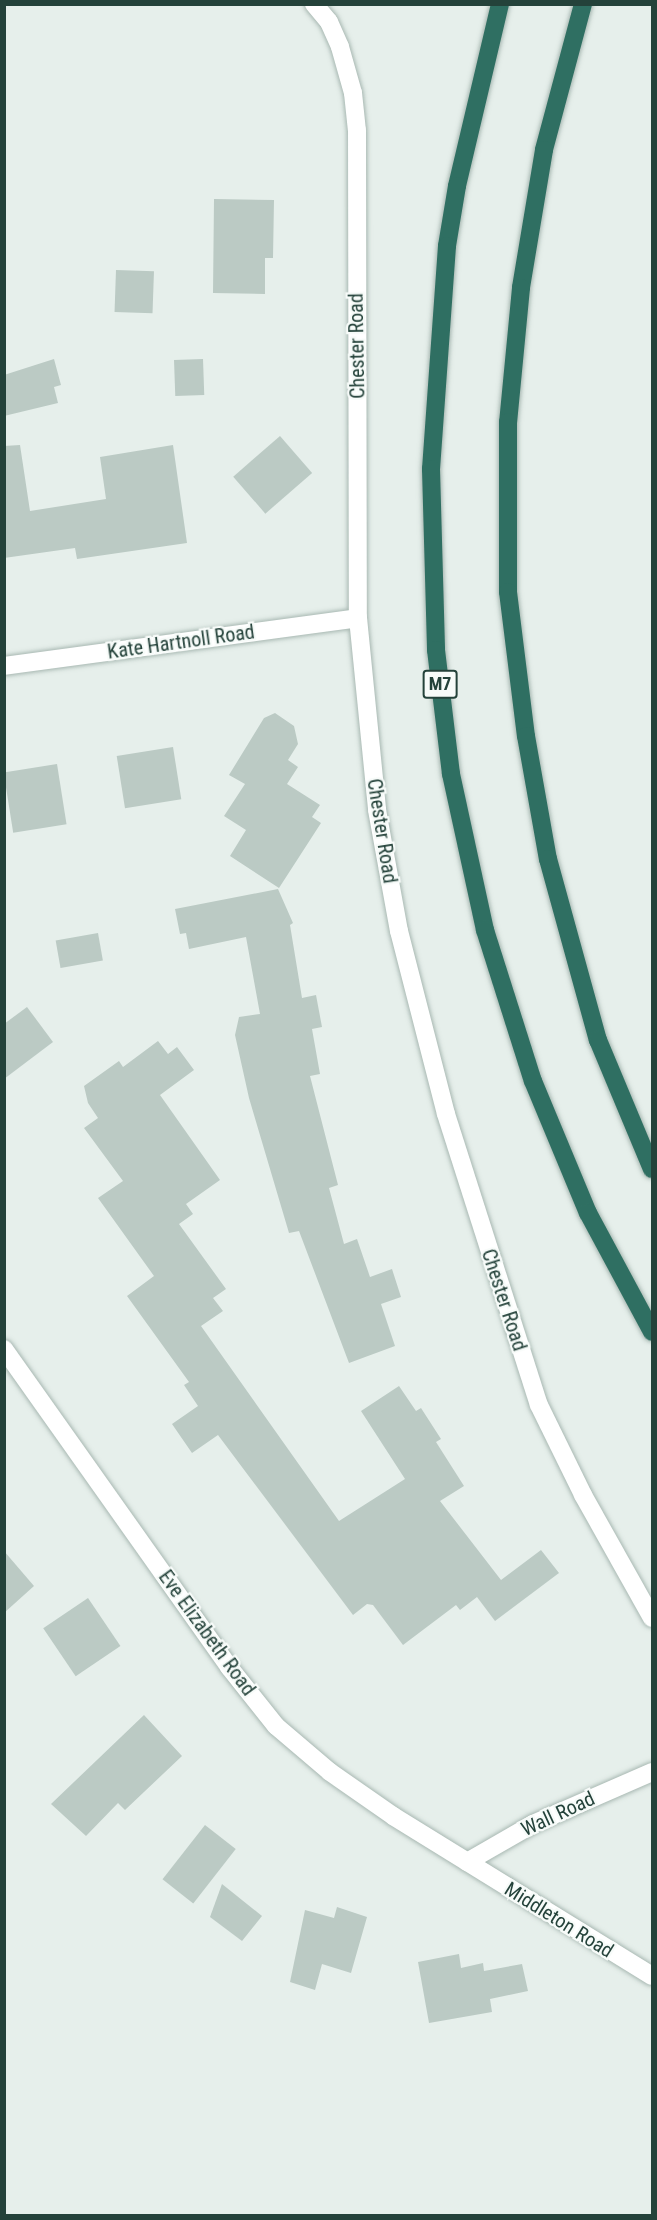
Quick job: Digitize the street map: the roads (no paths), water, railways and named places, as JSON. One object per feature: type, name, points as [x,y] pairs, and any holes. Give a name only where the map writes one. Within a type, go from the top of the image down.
[{"type":"highway","name":"M7","points":[[500,4],[459,175],[447,246],[431,469],[436,650],[456,796],[485,930],[522,1048],[588,1213],[652,1332]]},
{"type":"highway","points":[[583,4],[543,150],[520,288],[508,422],[508,592],[526,736],[549,859],[598,1040],[652,1169]]},
{"type":"street","name":"Chester Road","points":[[314,4],[329,22],[340,47],[353,93],[357,130],[358,618],[379,821],[399,931],[446,1114],[539,1405],[583,1495],[652,1618]]},
{"type":"street","name":"Kate Hartnoll Road","points":[[4,666],[358,618]]},
{"type":"street","name":"Eve Elizabeth Road","points":[[4,1348],[229,1667],[276,1726],[330,1772],[393,1816],[467,1862]]},
{"type":"street","name":"Wall Road","points":[[467,1862],[533,1824],[652,1772]]},
{"type":"street","name":"Middleton Road","points":[[467,1862],[652,1976]]}]
